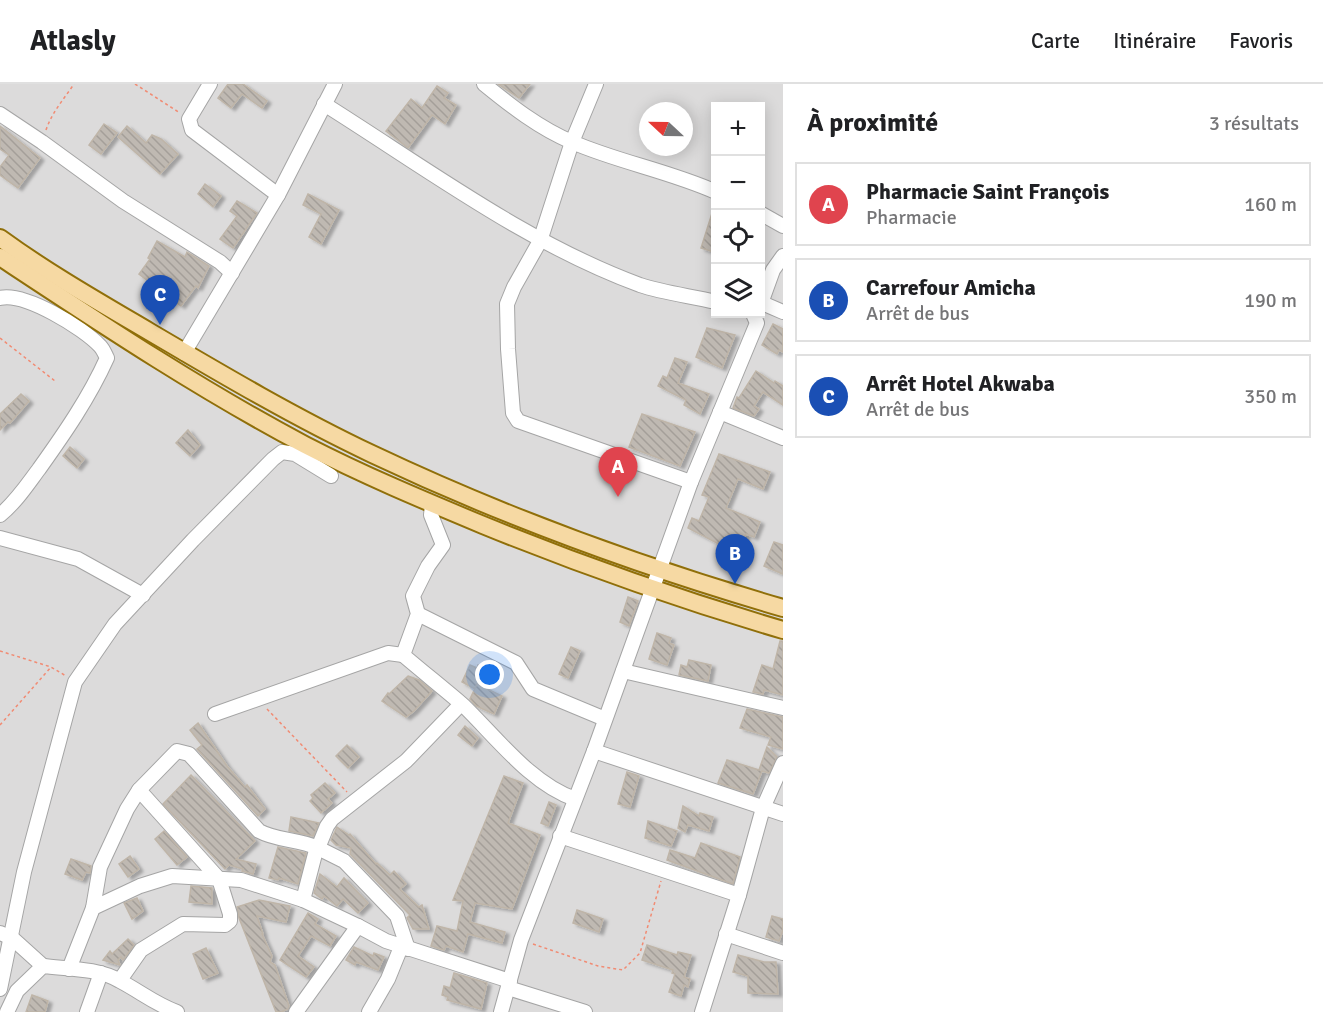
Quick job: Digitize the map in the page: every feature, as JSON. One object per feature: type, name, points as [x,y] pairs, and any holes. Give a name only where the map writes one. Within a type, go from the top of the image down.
[{"type":"main road","points":[[0,238],[99,303],[184,353],[290,412],[373,454],[517,517],[660,570],[783,608]]},
{"type":"main road","points":[[0,256],[140,350],[234,406],[305,445],[388,485],[597,570],[783,630]]},
{"type":"street","points":[[210,84],[189,119],[192,130],[278,195]]},
{"type":"street","points":[[184,353],[278,195],[335,84]]},
{"type":"street","points":[[484,84],[526,117],[572,142],[692,181],[711,190]]},
{"type":"street","points":[[596,84],[572,142],[540,241],[507,304],[507,349],[513,413],[518,421],[691,482]]},
{"type":"street","points":[[324,104],[431,174],[540,241],[641,285],[711,301]]},
{"type":"street","points":[[0,114],[123,201],[220,262],[232,273]]},
{"type":"street","points":[[765,216],[783,226]]},
{"type":"street","points":[[765,290],[773,270],[783,256]]},
{"type":"street","points":[[0,298],[7,296],[22,299],[62,319],[102,347],[107,358],[97,380],[64,434],[12,505],[0,515]]},
{"type":"street","points":[[765,311],[783,312]]},
{"type":"street","points":[[501,1012],[521,940],[594,751],[691,482],[757,323],[757,318]]},
{"type":"street","points":[[720,412],[783,438]]},
{"type":"street","points":[[0,989],[6,936],[75,682],[115,624],[273,459],[282,452],[295,454],[332,476]]},
{"type":"street","points":[[403,655],[418,614],[413,596],[428,566],[443,545],[430,515],[432,504]]},
{"type":"street","points":[[0,538],[78,559],[143,595]]},
{"type":"street","points":[[418,614],[516,663],[532,689],[605,719]]},
{"type":"street","points":[[215,714],[388,653],[403,655],[462,704],[540,781],[561,795],[575,799]]},
{"type":"street","points":[[623,671],[783,708]]},
{"type":"street","points":[[303,900],[315,854],[332,819],[406,761],[462,704]]},
{"type":"street","points":[[69,969],[93,908],[100,867],[127,809],[139,790],[177,751],[189,754],[259,831],[269,837],[309,844],[344,861],[397,916],[405,948],[369,1012]]},
{"type":"street","points":[[594,751],[783,814]]},
{"type":"street","points":[[702,1012],[739,895],[763,808],[783,763]]},
{"type":"street","points":[[120,980],[141,950],[183,924],[225,925],[230,921],[219,879],[139,790]]},
{"type":"street","points":[[560,836],[739,895]]},
{"type":"street","points":[[93,908],[140,886],[172,876],[241,880],[303,900],[386,942],[585,1012]]},
{"type":"street","points":[[296,1012],[358,926]]},
{"type":"street","points":[[726,934],[783,953]]},
{"type":"street","points":[[6,936],[43,966],[101,973],[120,980],[158,1009],[177,1012]]},
{"type":"street","points":[[7,1012],[17,991],[43,966]]},
{"type":"street","points":[[87,1012],[101,973]]},
{"type":"path","points":[[42,142],[51,115],[74,84]]},
{"type":"path","points":[[135,84],[189,119]]},
{"type":"path","points":[[0,338],[55,381]]},
{"type":"path","points":[[0,651],[51,667],[75,682]]},
{"type":"path","points":[[0,725],[51,667]]},
{"type":"path","points":[[258,699],[356,801]]},
{"type":"path","points":[[521,940],[598,966],[623,970],[640,953],[664,869]]},
{"type":"shaded area","points":[[0,84],[783,84],[783,1012],[0,1012]]},
{"type":"building","points":[[228,84],[243,84],[267,101],[262,108],[242,94],[231,108],[218,98]]},
{"type":"building","points":[[498,84],[530,84],[519,98]]},
{"type":"building","points":[[437,86],[448,93],[444,98],[456,105],[445,124],[432,115],[408,148],[386,131],[411,99],[422,108]]},
{"type":"building","points":[[104,124],[117,133],[101,154],[89,145]]},
{"type":"building","points":[[0,126],[40,158],[18,188],[0,175],[0,167],[9,155],[0,149]]},
{"type":"building","points":[[127,126],[146,143],[152,135],[161,139],[178,154],[160,174],[118,137]]},
{"type":"building","points":[[205,184],[221,196],[213,207],[198,194]]},
{"type":"building","points":[[308,194],[339,210],[321,244],[309,237],[321,214],[303,205]]},
{"type":"building","points":[[237,201],[257,213],[233,248],[220,239],[237,216],[230,211]]},
{"type":"building","points":[[711,216],[711,251],[701,248]]},
{"type":"building","points":[[157,241],[185,257],[187,252],[209,266],[198,288],[196,286],[181,306],[139,274],[150,259],[148,258]]},
{"type":"building","points":[[773,324],[783,329],[783,352],[779,350],[777,354],[762,345]]},
{"type":"building","points":[[707,328],[735,335],[722,368],[696,357]]},
{"type":"building","points":[[675,358],[687,362],[678,383],[709,394],[700,414],[684,405],[686,400],[658,386],[663,376],[667,378]]},
{"type":"building","points":[[756,371],[783,386],[783,405],[763,392],[754,406],[759,409],[754,416],[733,408],[737,397],[739,398]]},
{"type":"building","points":[[21,394],[29,401],[10,423],[8,422],[0,430],[0,414]]},
{"type":"building","points":[[642,414],[695,432],[680,466],[629,447]]},
{"type":"building","points":[[188,430],[200,445],[190,456],[176,443]]},
{"type":"building","points":[[70,447],[84,459],[77,468],[63,456]]},
{"type":"building","points":[[719,454],[770,472],[763,489],[738,479],[726,508],[760,522],[754,537],[746,534],[738,554],[688,528],[692,518],[699,521],[709,497],[702,495]]},
{"type":"building","points":[[774,542],[783,545],[783,574],[764,566]]},
{"type":"building","points":[[628,597],[638,601],[629,626],[620,622]]},
{"type":"building","points":[[657,633],[671,638],[669,643],[674,645],[667,665],[649,659]]},
{"type":"building","points":[[780,641],[783,641],[783,695],[764,690],[763,694],[753,692],[762,665],[773,669]]},
{"type":"building","points":[[571,647],[580,651],[568,678],[559,674]]},
{"type":"building","points":[[689,660],[711,665],[708,681],[679,675],[681,665],[687,667]]},
{"type":"building","points":[[470,665],[485,668],[475,689],[462,682]]},
{"type":"building","points":[[408,676],[419,680],[432,691],[406,717],[382,701]]},
{"type":"building","points":[[477,684],[502,696],[494,714],[476,706],[470,699]]},
{"type":"building","points":[[747,709],[783,717],[783,749],[768,745],[771,737],[740,728]]},
{"type":"building","points":[[198,723],[227,766],[245,787],[247,785],[265,809],[258,816],[197,749],[202,745],[190,730]]},
{"type":"building","points":[[465,726],[478,738],[472,746],[458,735]]},
{"type":"building","points":[[347,745],[359,757],[348,768],[336,756]]},
{"type":"building","points":[[767,747],[777,757],[769,773],[762,771],[753,794],[718,783],[727,760],[759,770]]},
{"type":"building","points":[[627,772],[639,776],[630,807],[618,804]]},
{"type":"building","points":[[191,775],[255,841],[236,859],[256,864],[253,874],[229,865],[225,869],[163,804]]},
{"type":"building","points":[[504,776],[523,783],[508,823],[540,835],[512,909],[475,903],[470,922],[505,932],[502,943],[468,934],[463,952],[446,946],[444,950],[431,946],[437,926],[457,931],[463,901],[453,900]]},
{"type":"building","points":[[325,783],[335,793],[328,799],[332,803],[321,813],[310,801],[313,798],[311,795]]},
{"type":"building","points":[[549,802],[556,805],[548,826],[541,823]]},
{"type":"building","points":[[683,806],[699,816],[700,813],[713,817],[709,831],[688,825],[685,832],[678,828]]},
{"type":"building","points":[[291,817],[319,823],[313,836],[289,831]]},
{"type":"building","points":[[648,821],[677,831],[671,846],[645,838]]},
{"type":"building","points":[[337,827],[350,834],[376,864],[390,875],[394,871],[406,884],[400,889],[419,907],[422,905],[429,929],[413,929],[407,918],[410,915],[350,854],[351,848],[336,845],[331,840]]},
{"type":"building","points":[[164,831],[187,857],[177,865],[155,839]]},
{"type":"building","points":[[701,843],[740,857],[733,884],[667,860],[670,850],[695,858]]},
{"type":"building","points":[[278,847],[306,853],[298,884],[279,878],[278,880],[269,878]]},
{"type":"building","points":[[130,856],[139,869],[128,877],[119,864]]},
{"type":"building","points":[[71,859],[91,866],[90,873],[86,872],[82,880],[65,874]]},
{"type":"building","points":[[320,874],[337,887],[344,878],[368,903],[358,913],[343,899],[337,906],[324,896],[322,899],[314,893]]},
{"type":"building","points":[[191,886],[212,888],[212,904],[189,902]]},
{"type":"building","points":[[137,898],[143,911],[132,919],[124,903]]},
{"type":"building","points":[[259,900],[290,906],[286,922],[257,916],[272,956],[270,962],[275,965],[289,1006],[281,1012],[276,1012],[239,918],[237,907]]},
{"type":"building","points":[[577,910],[603,919],[599,932],[573,923]]},
{"type":"building","points":[[308,913],[318,919],[315,924],[336,936],[330,946],[311,936],[298,956],[314,967],[306,977],[280,960]]},
{"type":"building","points":[[772,916],[783,919],[783,930],[779,941],[766,937]]},
{"type":"building","points":[[128,939],[134,945],[123,960],[121,957],[118,960],[120,965],[103,960],[110,951],[112,954]]},
{"type":"building","points":[[647,945],[677,955],[678,952],[691,955],[684,977],[690,979],[688,987],[684,985],[681,996],[669,992],[675,974],[672,973],[673,970],[642,960]]},
{"type":"building","points":[[354,947],[373,956],[374,953],[384,957],[378,970],[356,962],[355,965],[346,960]]},
{"type":"building","points":[[206,948],[218,973],[203,979],[193,954]]},
{"type":"building","points":[[738,955],[764,962],[776,962],[778,994],[748,993],[748,976],[733,972]]},
{"type":"building","points":[[454,973],[487,983],[481,1009],[447,1000],[448,997],[442,995],[444,986],[450,988]]},
{"type":"building","points":[[32,995],[48,1001],[45,1012],[26,1012]]},
{"type":"place","name":"Arrêt Hotel Akwaba","points":[[160,325]]},
{"type":"place","name":"Pharmacie Saint François","points":[[618,497]]},
{"type":"place","name":"Carrefour Amicha","points":[[735,584]]}]
